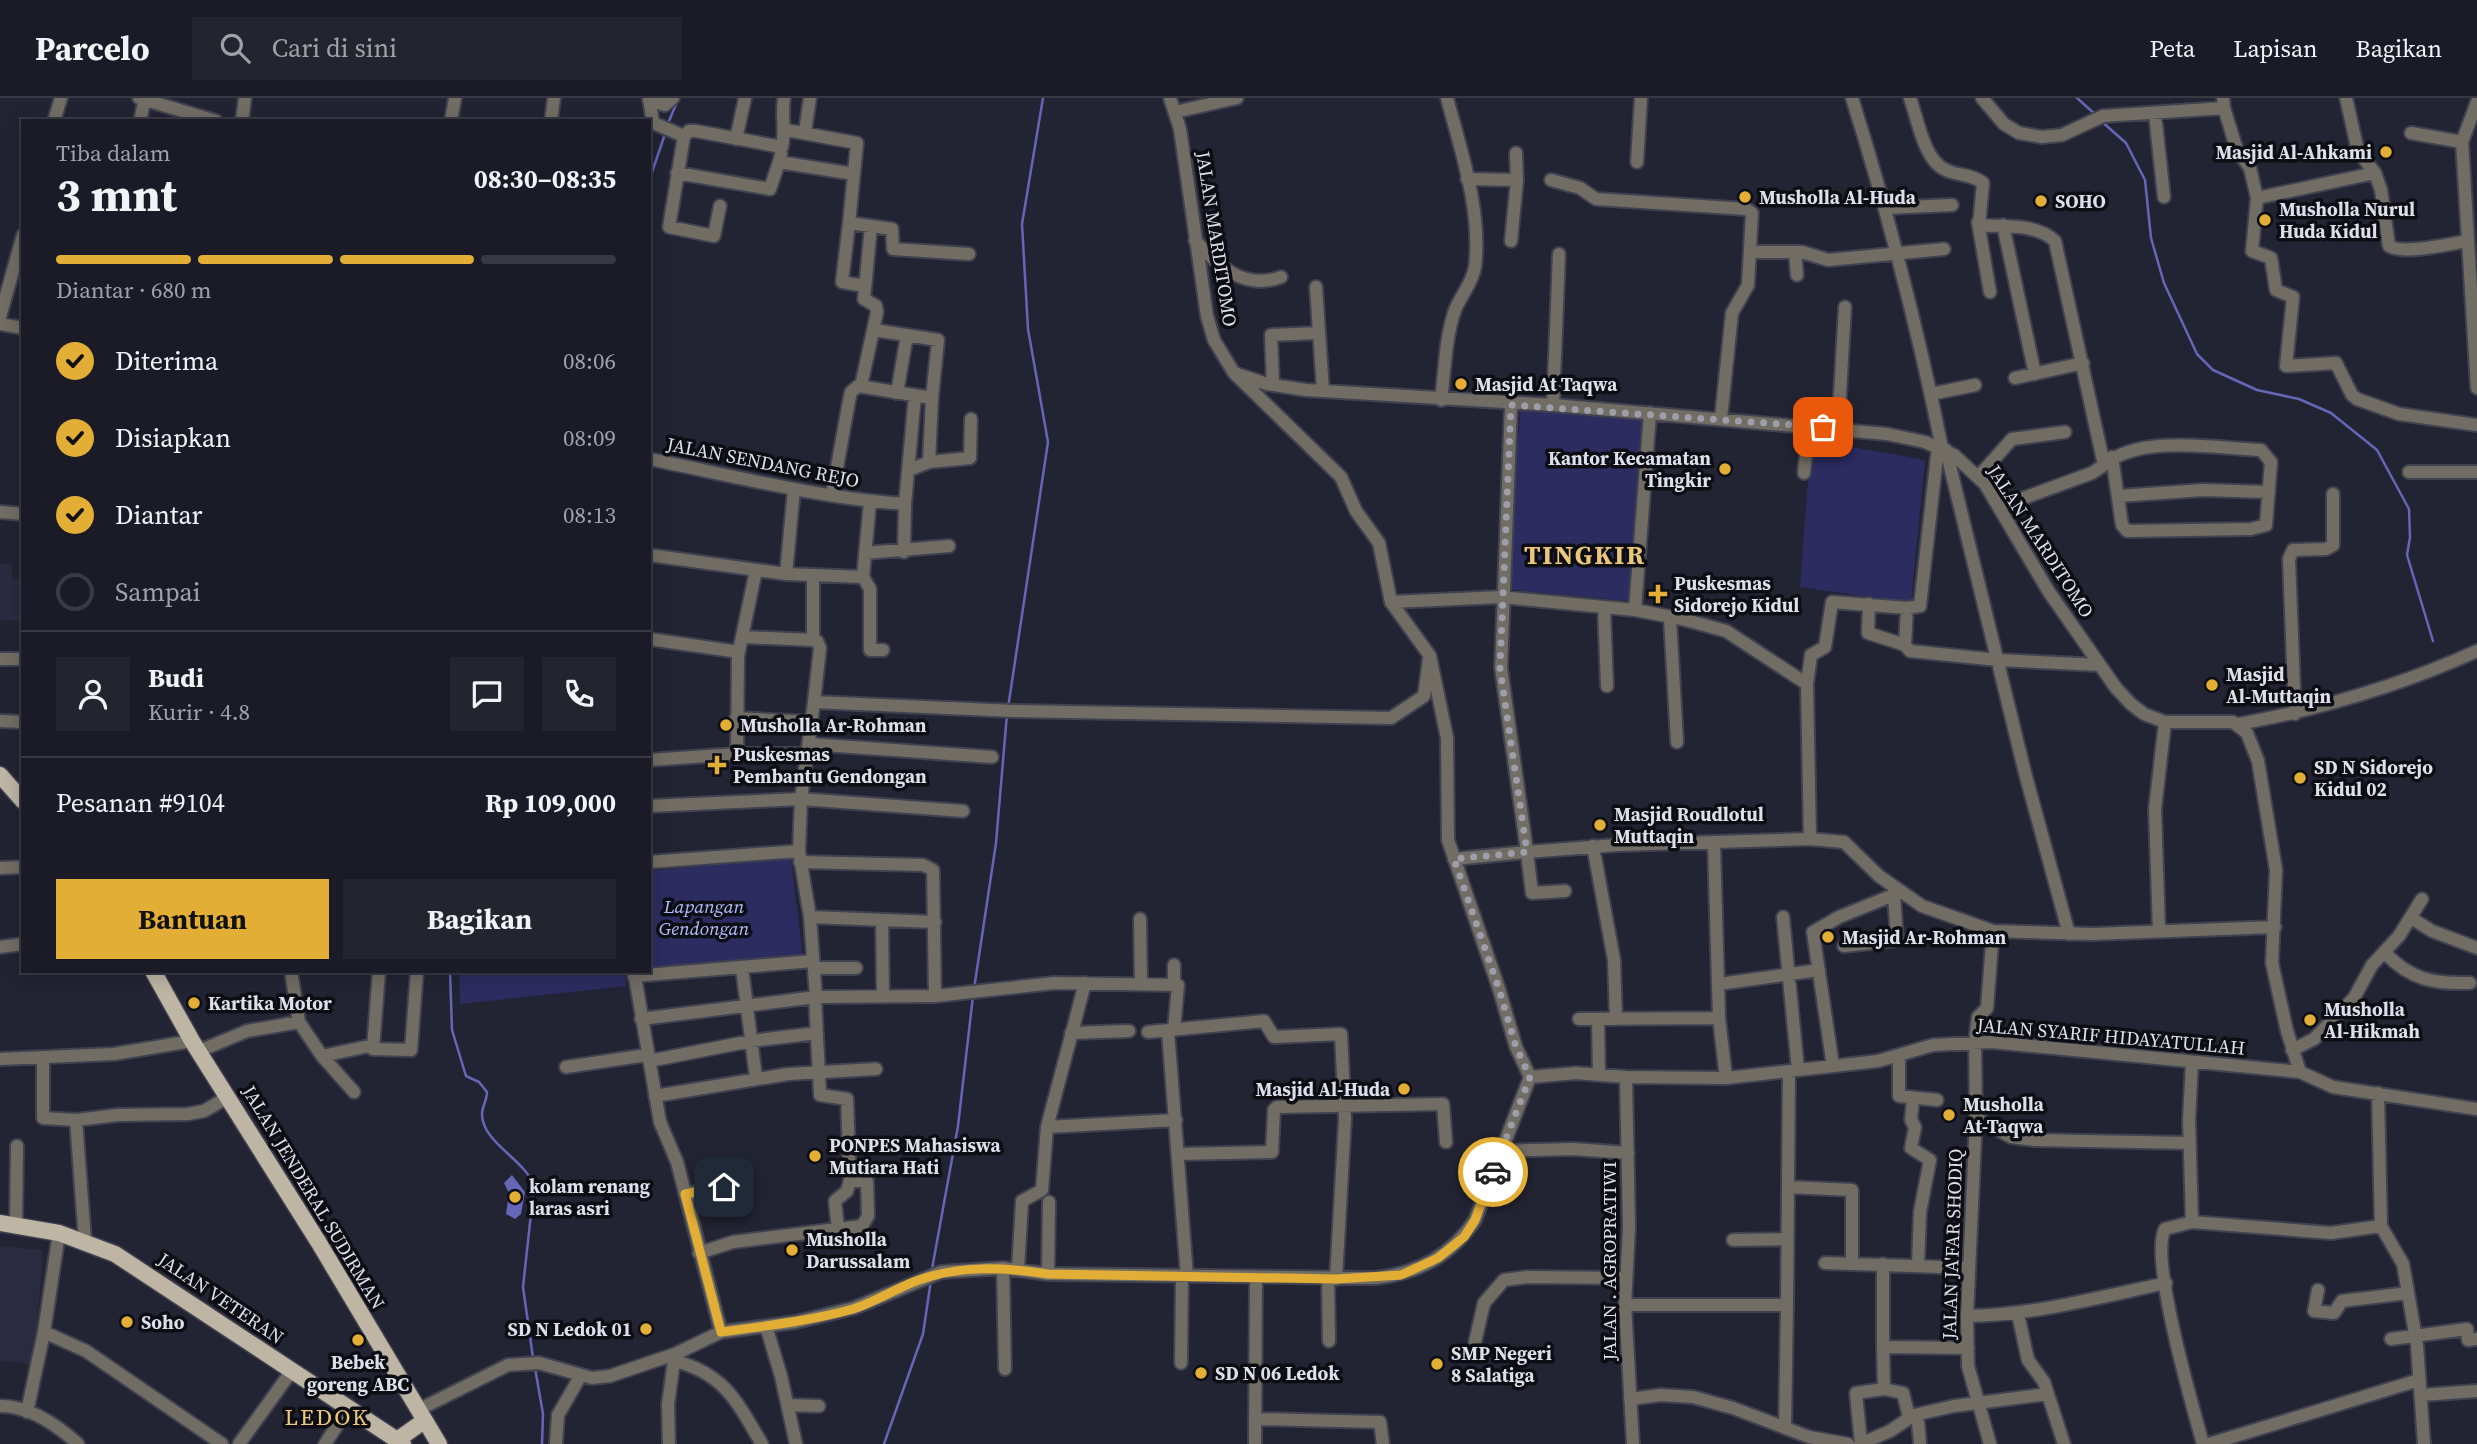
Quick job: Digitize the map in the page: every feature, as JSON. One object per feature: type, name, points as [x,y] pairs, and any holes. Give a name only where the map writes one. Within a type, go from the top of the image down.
[{"type":"main road","points":[[0,775],[21,799]]},
{"type":"main road","name":"JALAN JENDERAL SUDIRMAN","points":[[154,973],[439,1444]]},
{"type":"main road","name":"JALAN VETERAN","points":[[8,1224],[58,1233],[115,1254],[400,1442]]},
{"type":"main road","points":[[400,1442],[421,1416]]},
{"type":"street","points":[[55,119],[61,98]]},
{"type":"street","points":[[140,119],[143,98],[210,119]]},
{"type":"street","points":[[244,119],[246,98]]},
{"type":"street","points":[[451,119],[454,98]]},
{"type":"street","points":[[551,119],[554,98]]},
{"type":"street","points":[[673,98],[666,105],[649,99],[651,118],[656,126],[684,136]]},
{"type":"street","points":[[736,139],[746,98]]},
{"type":"street","points":[[677,173],[770,189],[786,130],[780,120],[784,98]]},
{"type":"street","points":[[805,132],[810,98]]},
{"type":"street","name":"JALAN MARDITOMO","points":[[1170,98],[1175,112],[1210,329],[1234,373],[1273,385],[1323,391],[1511,405],[1553,405],[1887,433],[1942,448],[1979,476],[2049,592],[2100,665],[2132,704],[2144,714],[2165,722],[2239,724],[2294,713],[2389,685],[2477,651]]},
{"type":"street","points":[[1175,112],[1237,98]]},
{"type":"street","points":[[1441,400],[1456,309],[1468,290],[1475,268],[1476,238],[1467,179],[1447,98]]},
{"type":"street","points":[[1637,162],[1641,98]]},
{"type":"street","points":[[1852,98],[1897,253],[1942,448],[2069,934]]},
{"type":"street","points":[[1910,98],[1932,159],[1939,167],[1977,178],[1983,183],[1978,222],[1990,292]]},
{"type":"street","points":[[1982,98],[2004,124],[2019,133],[2042,137],[2062,135],[2097,118],[2155,114],[2223,103],[2237,150],[2250,167],[2258,198],[2252,251],[2271,258],[2276,290],[2293,297],[2286,366],[2336,363],[2357,399],[2399,414],[2477,425]]},
{"type":"street","points":[[2346,98],[2358,151],[2375,173],[2381,190],[2389,246],[2394,249],[2411,249],[2467,241]]},
{"type":"street","points":[[2477,102],[2462,142],[2477,388]]},
{"type":"street","points":[[2155,114],[2164,197]]},
{"type":"street","points":[[720,206],[714,236],[669,228],[684,136],[694,130],[782,147]]},
{"type":"street","points":[[786,130],[856,141],[842,282],[865,286]]},
{"type":"street","points":[[2411,133],[2462,142]]},
{"type":"street","points":[[1511,241],[1517,180],[1516,153]]},
{"type":"street","points":[[779,162],[854,174]]},
{"type":"street","points":[[2258,198],[2375,173]]},
{"type":"street","points":[[1467,179],[1517,180]]},
{"type":"street","points":[[1551,180],[1580,188],[1596,199],[1746,209],[1753,218],[1748,285],[1732,313],[1721,418]]},
{"type":"street","points":[[1885,208],[1952,205]]},
{"type":"street","points":[[1978,222],[1982,225],[2003,225],[2049,235],[2055,241],[2083,363],[2108,461],[2119,496],[2122,525],[2127,531],[2251,529],[2266,525],[2271,462],[2261,450],[2152,445],[2131,449],[2108,461],[2092,473],[1999,507]]},
{"type":"street","points":[[849,223],[892,229],[893,249],[969,254]]},
{"type":"street","points":[[2003,225],[2035,374]]},
{"type":"street","points":[[832,495],[851,392],[860,386],[874,330],[877,309],[864,299],[871,226]]},
{"type":"street","points":[[1195,239],[1229,274],[1268,280],[1281,277]]},
{"type":"street","points":[[0,317],[21,242]]},
{"type":"street","points":[[1752,252],[1795,252],[1828,260],[1944,249]]},
{"type":"street","points":[[1795,252],[1797,275]]},
{"type":"street","points":[[1553,405],[1559,254]]},
{"type":"street","points":[[1316,287],[1323,391]]},
{"type":"street","points":[[1838,429],[1845,307]]},
{"type":"street","points":[[0,324],[21,328]]},
{"type":"street","points":[[874,330],[938,341],[929,461]]},
{"type":"street","points":[[1273,385],[1271,336],[1319,333]]},
{"type":"street","points":[[897,393],[907,335]]},
{"type":"street","points":[[2015,378],[2083,363]]},
{"type":"street","points":[[421,1416],[498,1368],[539,1363],[592,1378],[610,1376],[675,1357],[721,1332],[854,1308],[941,1272],[1003,1268],[1048,1274],[1332,1279],[1401,1275],[1438,1258],[1464,1237],[1475,1220],[1530,1077],[1516,1047],[1454,859],[1446,824],[1447,738],[1430,656],[1391,602],[1379,543],[1356,511],[1341,477],[1234,373]]},
{"type":"street","points":[[1931,394],[1975,385]]},
{"type":"street","points":[[860,386],[932,398]]},
{"type":"street","points":[[904,552],[905,504],[915,396]]},
{"type":"street","points":[[1511,405],[1500,668],[1532,892],[1565,891]]},
{"type":"street","points":[[1635,610],[1650,413]]},
{"type":"street","points":[[909,471],[929,461],[971,457],[971,419]]},
{"type":"street","points":[[1804,473],[1809,426]]},
{"type":"street","points":[[1979,476],[2012,439],[2065,432]]},
{"type":"street","points":[[1810,839],[1808,684],[1811,654],[1825,647],[1831,603],[1907,608],[1920,606],[1942,448]]},
{"type":"street","name":"JALAN SENDANG REJO","points":[[651,459],[794,489],[870,502],[905,504]]},
{"type":"street","points":[[2409,472],[2477,472]]},
{"type":"street","points":[[786,574],[794,489]]},
{"type":"street","points":[[2119,496],[2203,490],[2269,492]]},
{"type":"street","points":[[2294,713],[2289,559],[2293,550],[2326,549],[2333,545],[2333,494]]},
{"type":"street","points":[[870,502],[863,577],[870,589],[870,650],[883,650]]},
{"type":"street","points":[[0,512],[21,514]]},
{"type":"street","points":[[865,553],[904,552],[949,546]]},
{"type":"street","points":[[651,555],[786,574],[863,577]]},
{"type":"street","points":[[737,754],[739,652],[756,570]]},
{"type":"street","points":[[813,576],[813,640]]},
{"type":"street","points":[[1391,602],[1501,597],[1635,610],[1726,631],[1808,684]]},
{"type":"street","points":[[1869,604],[1868,633],[1905,645],[1910,651],[1998,660],[2100,665]]},
{"type":"street","points":[[1604,607],[1607,686]]},
{"type":"street","points":[[1905,645],[1907,608]]},
{"type":"street","points":[[1670,618],[1677,742]]},
{"type":"street","points":[[743,637],[813,640],[817,641],[820,648],[801,799],[799,857],[810,917],[821,1097],[847,1099],[850,1181],[847,1191],[835,1200],[838,1229]]},
{"type":"street","points":[[651,639],[739,652]]},
{"type":"street","points":[[814,702],[1014,711],[1391,718],[1424,696],[1430,656]]},
{"type":"street","points":[[0,659],[21,659]]},
{"type":"street","points":[[736,718],[811,722]]},
{"type":"street","points":[[0,721],[21,722]]},
{"type":"street","points":[[2159,931],[2155,809],[2165,722]]},
{"type":"street","points":[[2239,724],[2247,733],[2258,761],[2276,870],[2273,963],[2292,1050],[2300,1072]]},
{"type":"street","points":[[651,760],[809,749],[992,757]]},
{"type":"street","points":[[651,806],[801,799],[963,811]]},
{"type":"street","points":[[1454,859],[1593,846],[1810,839],[1844,842],[1898,894],[1922,906],[1993,931],[2069,934],[2275,927]]},
{"type":"street","points":[[1714,844],[1719,1018],[1727,1078]]},
{"type":"street","points":[[1593,846],[1614,960],[1616,1019]]},
{"type":"street","points":[[651,863],[799,857],[930,867],[935,876],[935,996]]},
{"type":"street","points":[[0,868],[21,867]]},
{"type":"street","points":[[1844,946],[1898,939],[1898,894]]},
{"type":"street","points":[[1833,1066],[1814,931],[1898,894]]},
{"type":"street","points":[[2292,1050],[2324,1030],[2354,998],[2372,965],[2385,953],[2422,899]]},
{"type":"street","points":[[810,917],[935,922]]},
{"type":"street","points":[[1783,917],[1793,1071],[1788,1187],[1785,1427]]},
{"type":"street","points":[[2411,918],[2431,931],[2477,948]]},
{"type":"street","points":[[1140,919],[1141,982]]},
{"type":"street","points":[[882,920],[883,996]]},
{"type":"street","name":"JALAN JA'FAR SHODIQ","points":[[1990,1444],[1968,1366],[1967,1316],[1976,1118],[1975,1042],[1978,1017],[1987,1008],[1993,931]]},
{"type":"street","points":[[0,947],[21,944]]},
{"type":"street","points":[[2385,953],[2413,977],[2442,984],[2470,983]]},
{"type":"street","points":[[651,972],[814,965],[856,968]]},
{"type":"street","points":[[1174,965],[1174,984]]},
{"type":"street","points":[[742,968],[756,1078]]},
{"type":"street","points":[[1719,984],[1819,970]]},
{"type":"street","points":[[291,973],[299,1022],[322,1056],[354,1092]]},
{"type":"street","points":[[379,973],[373,1049],[411,1050],[417,973]]},
{"type":"street","points":[[634,973],[655,1096],[663,1129],[677,1162],[721,1332]]},
{"type":"street","points":[[1017,1269],[1022,1201],[1042,1191],[1047,1127],[1085,983]]},
{"type":"street","points":[[641,1019],[816,997],[935,996],[983,989],[1085,983],[1174,984],[1179,988],[1171,1031],[1185,1276],[1181,1363]]},
{"type":"street","points":[[1579,1019],[1719,1018]]},
{"type":"street","points":[[1598,1019],[1599,1075]]},
{"type":"street","points":[[1148,1032],[1264,1021],[1274,1037],[1340,1033],[1344,1108],[1329,1341]]},
{"type":"street","points":[[0,1059],[114,1054],[196,1046],[247,1031],[299,1022]]},
{"type":"street","points":[[1071,1033],[1129,1031]]},
{"type":"street","points":[[566,1067],[817,1033]]},
{"type":"street","name":"JALAN SYARIF HIDAYATULLAH","points":[[1530,1077],[1576,1073],[1626,1077],[1727,1078],[1833,1066],[1899,1056],[1933,1045],[1975,1042],[2300,1072],[2333,1087],[2477,1109]]},
{"type":"street","points":[[322,1056],[374,1045]]},
{"type":"street","points":[[1899,1056],[1898,1095],[1937,1100]]},
{"type":"street","points":[[43,1058],[43,1118],[188,1114],[204,1111],[228,1097]]},
{"type":"street","points":[[2192,1062],[2189,1143],[2192,1222]]},
{"type":"street","points":[[655,1096],[756,1078],[876,1069]]},
{"type":"street","name":"JALAN . AGROPRATIWI","points":[[1626,1077],[1629,1228],[1625,1305],[1633,1444]]},
{"type":"street","points":[[2378,1093],[2381,1226],[2403,1264],[2415,1335],[2424,1444]]},
{"type":"street","points":[[1913,1098],[1911,1122],[1915,1127],[1911,1148],[1930,1160],[1920,1212],[1918,1265]]},
{"type":"street","points":[[1178,1154],[1271,1152],[1276,1108],[1443,1104],[1446,1142]]},
{"type":"street","points":[[1976,1118],[2011,1137],[2035,1140],[2189,1143]]},
{"type":"street","points":[[76,1119],[85,1241]]},
{"type":"street","points":[[1047,1127],[1176,1120]]},
{"type":"street","points":[[8,1224],[17,1146]]},
{"type":"street","points":[[1501,1151],[1573,1149],[1628,1153]]},
{"type":"street","points":[[699,1253],[733,1242],[862,1226],[868,1216],[867,1181],[850,1181]]},
{"type":"street","points":[[685,1194],[723,1188],[724,1182]]},
{"type":"street","points":[[1788,1187],[1852,1190],[1852,1262]]},
{"type":"street","points":[[1048,1274],[1049,1202]]},
{"type":"street","points":[[2203,1444],[2166,1283],[2161,1236],[2170,1226],[2192,1222],[2331,1233],[2381,1226]]},
{"type":"street","points":[[27,1412],[44,1332],[58,1233]]},
{"type":"street","points":[[1733,1240],[1787,1239]]},
{"type":"street","points":[[1825,1263],[1969,1268]]},
{"type":"street","points":[[1884,1264],[1884,1389]]},
{"type":"street","points":[[1003,1268],[1005,1369]]},
{"type":"street","points":[[1255,1444],[1256,1277]]},
{"type":"street","points":[[1475,1342],[1484,1303],[1504,1280],[1527,1277],[1625,1278]]},
{"type":"street","points":[[1967,1316],[2018,1314],[2166,1283]]},
{"type":"street","points":[[2318,1290],[2314,1311],[2334,1313],[2342,1301],[2408,1293]]},
{"type":"street","points":[[1625,1305],[1787,1305]]},
{"type":"street","points":[[2018,1314],[2028,1360],[2044,1382],[2064,1444]]},
{"type":"street","points":[[766,1326],[796,1444]]},
{"type":"street","points":[[2391,1339],[2467,1329],[2468,1340],[2477,1339]]},
{"type":"street","points":[[44,1332],[86,1351],[222,1444]]},
{"type":"street","points":[[1882,1347],[1968,1348]]},
{"type":"street","points":[[668,1444],[668,1404],[675,1357]]},
{"type":"street","points":[[675,1357],[706,1370],[720,1381],[762,1444]]},
{"type":"street","points":[[239,1444],[291,1372]]},
{"type":"street","points":[[556,1444],[558,1415],[580,1375]]},
{"type":"street","points":[[2211,1444],[2419,1380]]},
{"type":"street","points":[[1920,1444],[1920,1431],[1912,1416],[1903,1393],[1884,1389],[1856,1393],[1860,1444],[1890,1431],[1912,1416],[2048,1394]]},
{"type":"street","points":[[2421,1395],[2477,1391]]},
{"type":"street","points":[[1630,1399],[1661,1395],[1693,1397],[1810,1437],[1848,1444]]},
{"type":"street","points":[[788,1405],[819,1406]]},
{"type":"street","points":[[0,1406],[27,1412],[48,1421],[78,1444]]},
{"type":"street","points":[[325,1444],[349,1407]]},
{"type":"street","points":[[1255,1419],[1380,1422],[1383,1444]]},
{"type":"shaded area","points":[[0,564],[12,564],[12,579],[21,580],[21,621],[0,620]]},
{"type":"shaded area","name":"kolam renang laras asri","points":[[512,1175],[525,1192],[521,1214],[515,1219],[506,1214],[509,1193],[504,1183]]},
{"type":"shaded area","points":[[0,1246],[43,1250],[34,1364],[0,1361]]},
{"type":"green space","points":[[1521,408],[1646,420],[1629,601],[1504,589]]},
{"type":"green space","points":[[1811,440],[1925,460],[1911,603],[1800,587]]},
{"type":"green space","name":"Lapangan Gendongan","points":[[791,858],[803,958],[651,971],[651,871]]},
{"type":"green space","points":[[459,973],[625,973],[626,986],[460,1004]]},
{"type":"waterway","points":[[1008,708],[1048,442],[1028,329],[1022,224],[1043,98]]},
{"type":"waterway","points":[[2077,98],[2096,115]]},
{"type":"waterway","points":[[669,121],[677,102]]},
{"type":"waterway","points":[[2100,120],[2126,143],[2145,180],[2151,238],[2164,283],[2197,354],[2213,370],[2257,390],[2299,399],[2331,413],[2377,450],[2409,509],[2410,537],[2407,555],[2433,641]]},
{"type":"waterway","points":[[651,175],[665,134]]},
{"type":"waterway","points":[[974,989],[996,843],[1007,714]]},
{"type":"waterway","points":[[450,973],[452,1030],[466,1076],[479,1082],[487,1092],[482,1111],[484,1124],[496,1143],[522,1168],[534,1186],[523,1287],[533,1358]]},
{"type":"waterway","points":[[932,1269],[958,1126],[973,996]]},
{"type":"waterway","points":[[884,1444],[923,1334],[931,1280]]},
{"type":"waterway","points":[[535,1368],[543,1414],[542,1444]]},
{"type":"way so far","points":[[1493,1172],[1530,1077],[1510,1031],[1499,989],[1454,859],[1527,852],[1500,668],[1511,405],[1553,405],[1823,427]]},
{"type":"place","name":"Masjid Al-Ahkami","points":[[2386,152]]},
{"type":"place","name":"Musholla Al-Huda","points":[[1745,197]]},
{"type":"place","name":"SOHO","points":[[2041,201]]},
{"type":"place","name":"Musholla Nurul Huda Kidul","points":[[2265,220]]},
{"type":"place","name":"Masjid At Taqwa","points":[[1461,384]]},
{"type":"place","name":"Kantor Kecamatan Tingkir","points":[[1725,469]]},
{"type":"place","name":"Puskesmas Sidorejo Kidul","points":[[1658,594]]},
{"type":"place","name":"Masjid Al-Muttaqin","points":[[2212,685]]},
{"type":"place","name":"Musholla Ar-Rohman","points":[[726,725]]},
{"type":"place","name":"Puskesmas Pembantu Gendongan","points":[[717,765]]},
{"type":"place","name":"SD N Sidorejo Kidul 02","points":[[2300,778]]},
{"type":"place","name":"Masjid Roudlotul Muttaqin","points":[[1600,825]]},
{"type":"place","name":"Masjid Ar-Rohman","points":[[1828,937]]},
{"type":"place","name":"Kartika Motor","points":[[194,1003]]},
{"type":"place","name":"Musholla Al-Hikmah","points":[[2310,1020]]},
{"type":"place","name":"Masjid Al-Huda","points":[[1404,1089]]},
{"type":"place","name":"Musholla At-Taqwa","points":[[1949,1115]]},
{"type":"place","name":"PONPES Mahasiswa Mutiara Hati","points":[[815,1156]]},
{"type":"place","name":"kolam renang laras asri","points":[[515,1197]]},
{"type":"place","name":"Musholla Darussalam","points":[[792,1250]]},
{"type":"place","name":"Soho","points":[[127,1322]]},
{"type":"place","name":"SD N Ledok 01","points":[[646,1329]]},
{"type":"place","name":"Bebek goreng ABC","points":[[358,1340]]},
{"type":"place","name":"SMP Negeri 8 Salatiga","points":[[1437,1364]]},
{"type":"place","name":"SD N 06 Ledok","points":[[1201,1373]]},
{"type":"district","name":"TINGKIR","points":[[1585,555]]},
{"type":"district","name":"LEDOK","points":[[327,1417]]},
{"type":"route","points":[[724,1187],[685,1194],[714,1314],[721,1332],[796,1322],[854,1308],[941,1272],[962,1270],[1003,1268],[1048,1274],[1336,1279],[1401,1275],[1438,1258],[1464,1237],[1475,1220],[1493,1172]]}]
